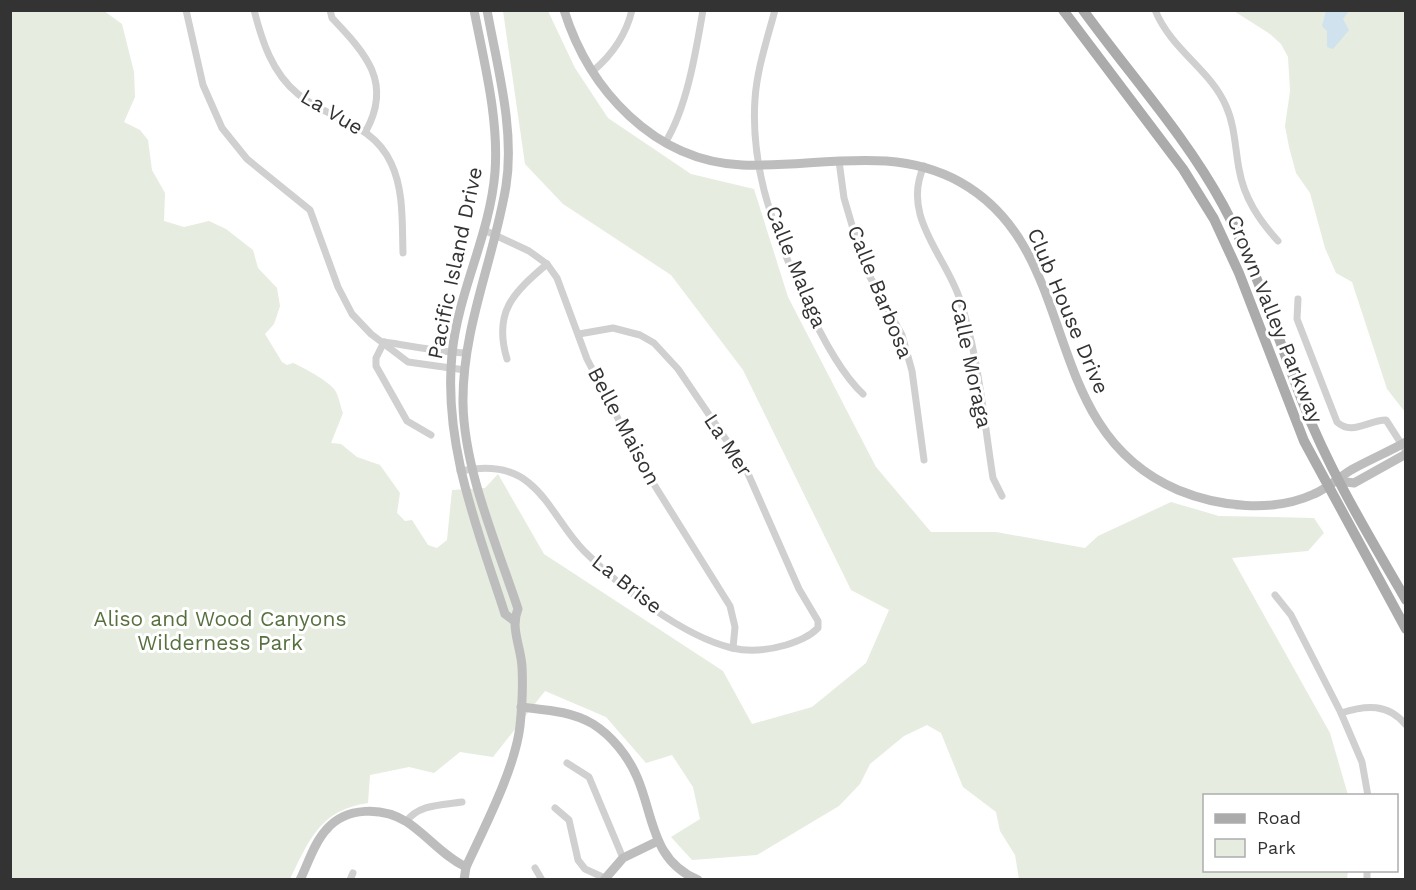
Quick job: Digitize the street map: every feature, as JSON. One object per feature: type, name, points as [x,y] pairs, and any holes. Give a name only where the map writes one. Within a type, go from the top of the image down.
[{"type":"main road","name":"Crown Valley Parkway","points":[[1063,10],[1183,170],[1214,219],[1239,273],[1285,397],[1327,488],[1406,629]]},
{"type":"main road","name":"Crown Valley Parkway","points":[[1083,10],[1187,147],[1224,206],[1258,280],[1303,404],[1339,481],[1406,600]]},
{"type":"street","points":[[186,10],[203,85],[222,128],[247,159],[310,210],[345,302],[360,324],[408,362],[465,370]]},
{"type":"street","name":"La Vue","points":[[254,10],[267,53],[284,80],[298,94],[366,131],[379,143],[397,179],[403,253]]},
{"type":"street","points":[[330,10],[332,18],[364,54],[373,73],[377,106],[366,131]]},
{"type":"street","name":"Pacific Island Drive","points":[[474,10],[495,130],[495,174],[484,230],[452,353],[453,428],[460,471],[506,614],[513,620]]},
{"type":"street","name":"Pacific Island Drive","points":[[464,879],[466,867],[509,768],[520,728],[521,707],[522,668],[513,620],[518,609],[474,468],[463,405],[466,353],[506,184],[508,133],[487,10]]},
{"type":"street","name":"Club House Drive","points":[[564,10],[592,71],[616,105],[651,136],[665,143],[706,159],[740,165],[888,159],[924,166],[974,191],[1001,212],[1031,259],[1088,407],[1105,435],[1144,472],[1187,494],[1221,504],[1289,502],[1327,488],[1350,471],[1404,448]]},
{"type":"street","points":[[592,71],[606,61],[622,38],[632,10]]},
{"type":"street","points":[[665,143],[672,132],[683,100],[703,10]]},
{"type":"street","name":"Calle Malaga","points":[[775,10],[760,65],[755,101],[760,164],[765,191],[800,289],[843,372],[863,394]]},
{"type":"street","points":[[1155,10],[1178,49],[1202,72],[1226,105],[1244,190],[1256,213],[1278,241]]},
{"type":"street","name":"Calle Barbosa","points":[[839,160],[844,198],[864,266],[902,335],[912,371],[924,460]]},
{"type":"street","name":"Calle Moraga","points":[[924,166],[918,182],[917,208],[922,225],[960,298],[970,342],[993,478],[1002,496]]},
{"type":"street","name":"Belle Maison","points":[[484,230],[529,251],[547,264],[565,294],[594,373],[650,478],[730,606],[735,627],[733,648]]},
{"type":"street","points":[[507,359],[502,342],[501,325],[506,307],[527,281],[547,264]]},
{"type":"street","points":[[1298,299],[1297,319],[1337,422],[1344,428],[1352,429],[1375,420],[1386,420],[1404,448]]},
{"type":"street","name":"La Mer","points":[[579,334],[600,329],[627,330],[654,343],[678,369],[746,469],[799,589],[818,621],[818,628]]},
{"type":"street","points":[[384,342],[413,346],[433,352],[466,353]]},
{"type":"street","points":[[384,342],[376,358],[376,366],[406,421],[431,435]]},
{"type":"street","name":"La Brise","points":[[460,471],[496,467],[528,482],[583,549],[615,579],[691,631],[733,648],[753,650],[796,642],[818,628]]},
{"type":"street","points":[[1275,595],[1291,615],[1341,713],[1362,762],[1368,794]]},
{"type":"street","points":[[1341,713],[1376,706],[1391,711],[1406,725]]},
{"type":"street","points":[[521,707],[558,711],[574,716],[592,724],[607,735],[629,761],[658,841],[679,868],[698,879]]},
{"type":"street","points":[[567,763],[581,770],[597,790],[623,858]]},
{"type":"street","points":[[406,822],[411,814],[423,808],[462,802]]},
{"type":"street","points":[[555,808],[569,820],[578,860],[585,869],[605,879],[623,858],[658,841]]},
{"type":"street","points":[[300,879],[326,829],[340,819],[369,810],[385,812],[406,822],[453,861],[466,867]]},
{"type":"street","points":[[535,868],[542,879]]},
{"type":"green space","name":"Aliso and Wood Canyons Wilderness Park","points":[[10,11],[104,11],[122,24],[134,72],[135,97],[124,122],[140,130],[148,140],[152,170],[165,193],[164,221],[184,227],[209,221],[226,229],[253,250],[258,268],[277,288],[280,306],[274,324],[265,334],[282,362],[287,365],[293,363],[303,368],[321,378],[334,389],[343,413],[331,443],[341,444],[357,457],[380,465],[400,493],[397,513],[405,521],[412,520],[428,545],[437,548],[447,540],[452,490],[485,488],[498,474],[544,554],[723,671],[752,724],[812,707],[866,663],[889,610],[851,590],[743,370],[671,275],[563,204],[525,164],[503,11],[548,11],[575,68],[608,118],[691,174],[754,189],[788,297],[876,467],[931,532],[996,532],[1085,548],[1098,536],[1171,502],[1219,516],[1314,518],[1324,533],[1308,551],[1232,558],[1330,733],[1348,794],[1203,794],[1203,872],[1348,872],[1347,879],[1019,879],[1015,855],[1000,831],[996,812],[963,787],[941,733],[927,725],[904,736],[870,764],[860,784],[839,806],[757,855],[692,860],[671,837],[700,819],[693,787],[672,755],[646,763],[606,717],[545,691],[493,757],[460,752],[434,773],[409,767],[370,775],[368,803],[338,812],[327,820],[310,840],[290,879],[11,879]]},
{"type":"green space","points":[[1234,11],[1405,11],[1405,412],[1387,389],[1352,282],[1336,273],[1325,248],[1310,193],[1296,173],[1285,126],[1290,91],[1288,57],[1281,44],[1270,34]]},
{"type":"water","points":[[1326,11],[1349,11],[1343,19],[1349,30],[1333,49],[1327,47],[1327,31],[1322,26]]}]
